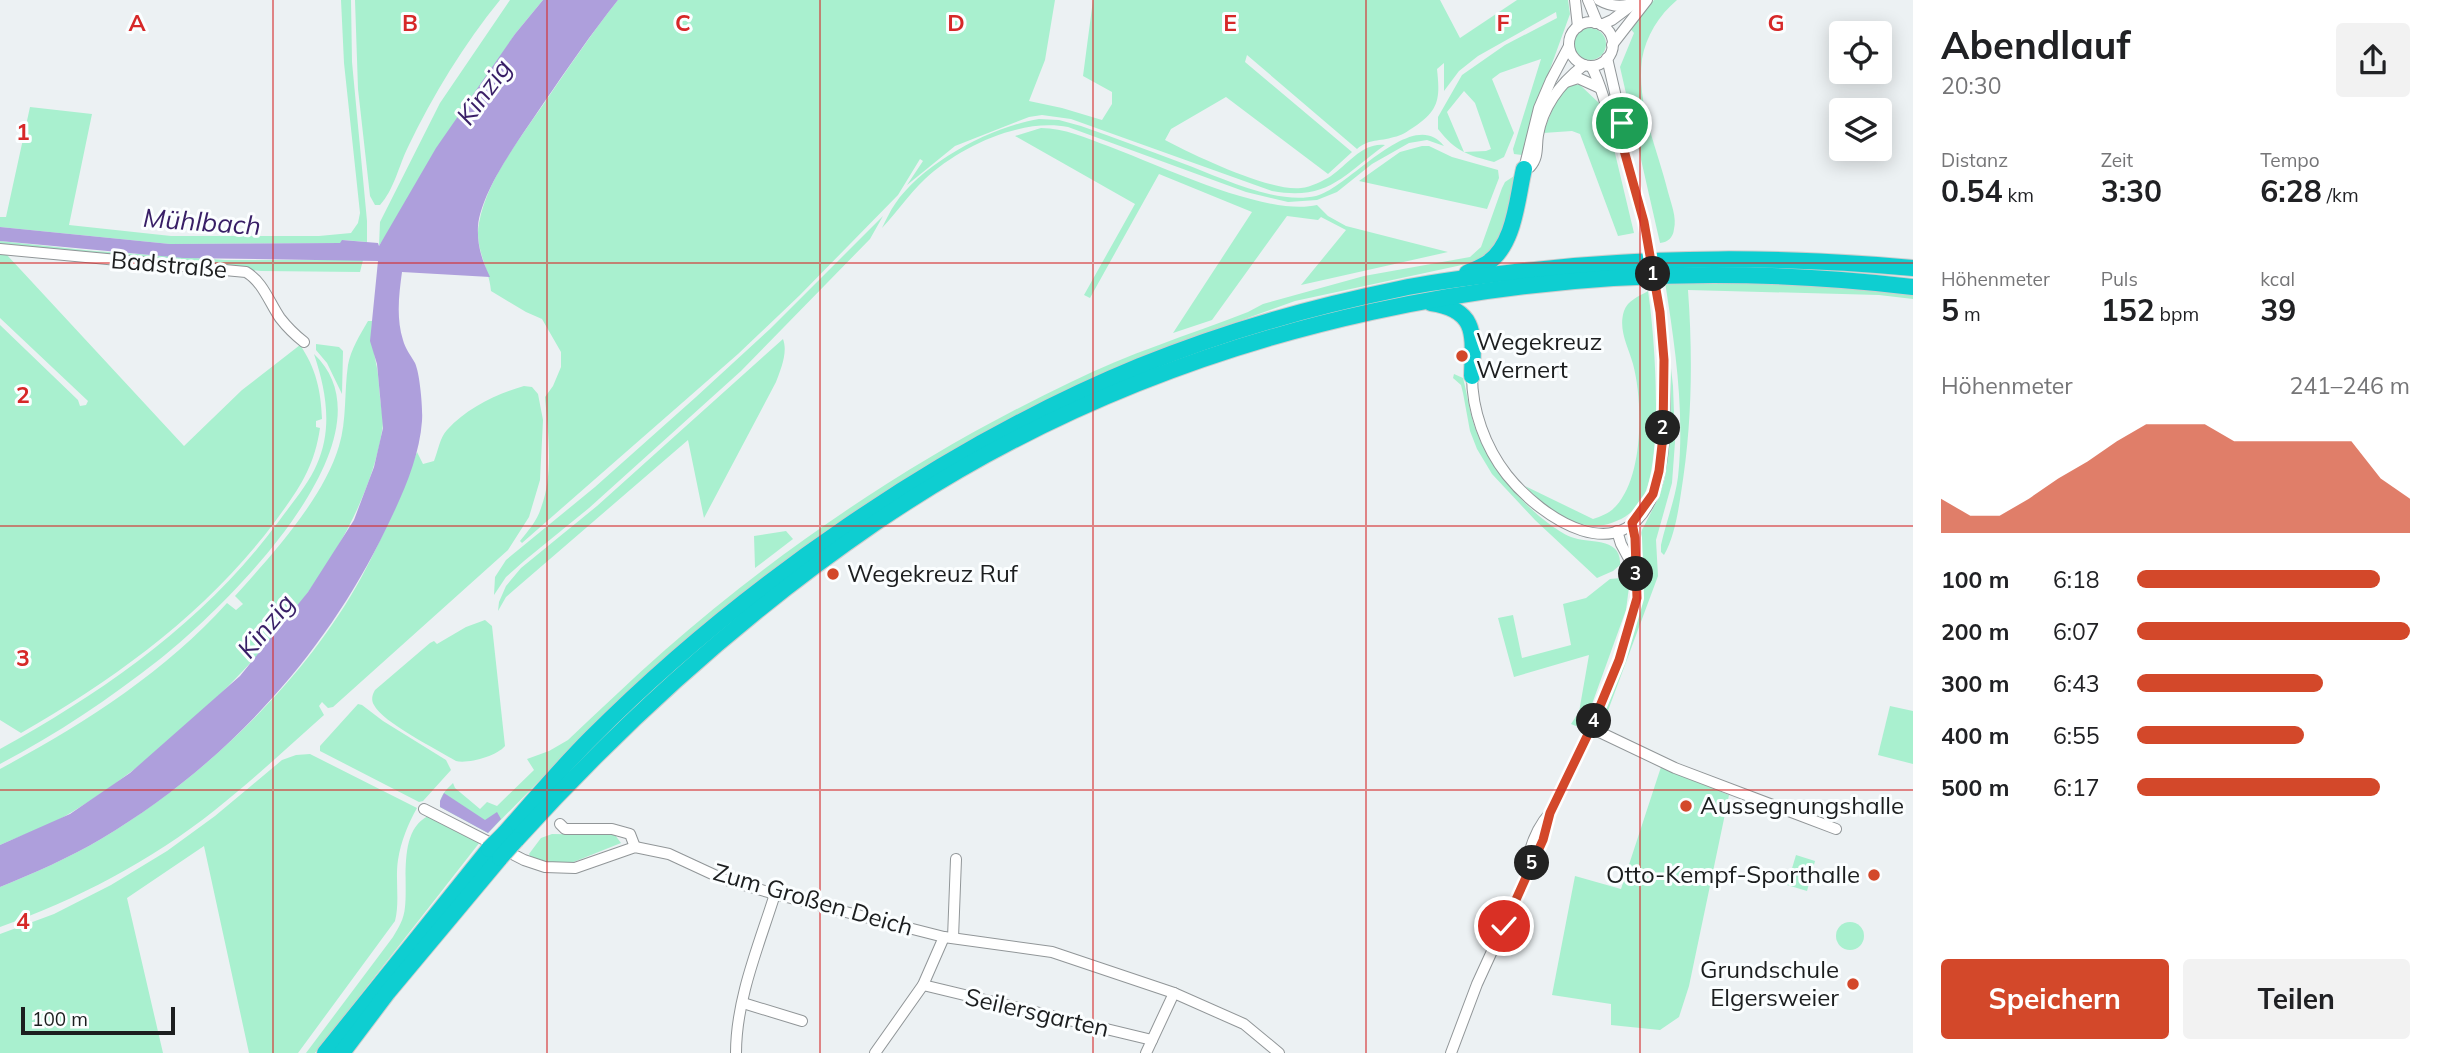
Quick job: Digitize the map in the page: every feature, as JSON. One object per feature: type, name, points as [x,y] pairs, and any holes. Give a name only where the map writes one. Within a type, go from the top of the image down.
[{"type":"highway","points":[[1456,279],[1488,263],[1501,249],[1511,225],[1524,169]]},
{"type":"highway","points":[[325,1053],[590,739],[710,629],[845,530],[948,463],[1092,387],[1191,348],[1286,316],[1400,288],[1456,279],[1608,262],[1662,260],[1759,258],[1913,268]]},
{"type":"highway","points":[[510,836],[684,671],[759,609],[879,520],[1012,442],[1104,398],[1195,361],[1320,324],[1418,301],[1504,287],[1603,278],[1715,276],[1865,281],[1913,287]]},
{"type":"highway","points":[[1418,301],[1444,305],[1462,313],[1470,323],[1473,338],[1472,376]]},
{"type":"highway","points":[[342,1053],[495,854]]},
{"type":"street","points":[[1575,0],[1578,27]]},
{"type":"street","points":[[1588,0],[1598,24],[1610,34],[1612,46]]},
{"type":"street","points":[[1599,0],[1613,6],[1636,2]]},
{"type":"street","points":[[1524,169],[1530,167],[1537,157],[1537,137],[1541,122],[1556,92],[1588,66],[1607,58],[1612,46],[1647,0]]},
{"type":"street","points":[[1524,169],[1539,108],[1569,46],[1571,35],[1583,24],[1598,24],[1616,17],[1636,2]]},
{"type":"street","points":[[1472,376],[1472,400],[1506,474],[1544,512],[1563,525],[1582,533],[1617,531],[1632,523],[1653,494],[1659,471],[1664,401],[1660,312],[1644,222],[1620,136],[1612,125],[1600,88],[1588,66],[1574,58],[1569,46]]},
{"type":"street","points":[[1607,58],[1622,123],[1620,136]]},
{"type":"street","points":[[1564,83],[1578,78],[1600,88]]},
{"type":"street","name":"Badstraße","points":[[0,249],[246,272],[256,278],[281,319],[292,333],[304,342]]},
{"type":"street","points":[[1451,1053],[1477,984],[1523,883],[1534,836],[1550,813],[1591,728],[1619,660],[1637,598],[1632,523]]},
{"type":"street","points":[[1617,531],[1636,571]]},
{"type":"street","points":[[1591,728],[1675,768],[1836,829]]},
{"type":"street","points":[[424,809],[524,860],[545,867],[575,868],[635,847]]},
{"type":"street","name":"Zum Großen Deich","points":[[560,824],[565,829],[612,830],[629,834],[635,847],[669,854],[723,879],[775,894],[948,937],[1052,951],[1174,993],[1244,1024],[1279,1053]]},
{"type":"street","points":[[875,1053],[923,985],[948,937],[956,859]]},
{"type":"street","points":[[736,1053],[736,1034],[743,1003],[775,894]]},
{"type":"street","name":"Seilersgarten","points":[[923,985],[1152,1040]]},
{"type":"street","points":[[1146,1053],[1174,993]]},
{"type":"street","points":[[743,1003],[802,1021]]},
{"type":"green space","points":[[341,0],[351,0],[352,62],[367,242],[343,240],[341,243],[170,244],[0,227],[0,217],[6,217],[30,107],[92,114],[69,225],[171,236],[319,236],[351,233],[358,223],[360,213],[344,63]]},
{"type":"green space","points":[[355,0],[500,0],[474,34],[439,89],[408,147],[389,192],[380,205],[375,205],[370,196],[358,89]]},
{"type":"green space","points":[[510,0],[543,0],[515,34],[379,246],[380,222],[440,103]]},
{"type":"green space","points":[[618,0],[1055,0],[1045,60],[1029,101],[1102,120],[1112,104],[1112,92],[1083,76],[1093,0],[1440,0],[1460,38],[1517,0],[1568,0],[1570,14],[1529,127],[1522,155],[1514,154],[1513,149],[1541,59],[1500,73],[1492,79],[1514,133],[1504,157],[1494,162],[1477,157],[1464,152],[1457,148],[1438,129],[1438,117],[1462,75],[1505,45],[1557,18],[1556,12],[1478,56],[1459,71],[1444,91],[1444,63],[1437,69],[1436,102],[1423,121],[1402,134],[1370,142],[1357,149],[1247,55],[1245,62],[1352,152],[1328,174],[1226,97],[1171,129],[1165,140],[1252,179],[1288,188],[1301,188],[1317,183],[1331,176],[1363,150],[1385,145],[1346,175],[1322,189],[1291,193],[1272,191],[1071,119],[1042,115],[1029,117],[955,146],[907,185],[923,161],[920,159],[898,195],[800,295],[738,354],[522,543],[520,541],[541,508],[548,481],[545,397],[561,367],[561,352],[542,319],[491,291],[478,232],[483,207],[496,176],[570,65]],"holes":[[[1464,91],[1475,103],[1491,149],[1464,152],[1447,112]]]},
{"type":"green space","points":[[1654,0],[1677,0],[1654,27],[1642,59],[1645,110],[1675,220],[1671,237],[1660,243],[1620,67],[1634,33],[1629,27]]},
{"type":"green space","points":[[1590,28],[1601,33],[1606,44],[1601,55],[1590,60],[1579,55],[1574,44],[1579,33]]},
{"type":"green space","points":[[1572,84],[1580,85],[1599,103],[1614,149],[1634,233],[1618,236],[1580,134],[1572,131],[1543,133],[1560,91]]},
{"type":"green space","points":[[1039,119],[1059,120],[1081,126],[1248,188],[1283,197],[1316,196],[1330,190],[1381,153],[1416,135],[1431,136],[1444,146],[1427,140],[1409,143],[1372,164],[1337,192],[1317,200],[1288,202],[1246,192],[1068,127],[1030,127],[991,138],[955,156],[925,179],[882,228],[907,189],[940,161],[1000,130]]},
{"type":"green space","points":[[1041,128],[1083,137],[1242,197],[1295,207],[1317,205],[1328,216],[1346,226],[1448,252],[1301,285],[1346,230],[1321,217],[1318,220],[1287,216],[1212,320],[1173,333],[1252,212],[1159,174],[1090,298],[1084,295],[1135,204],[1015,136]]},
{"type":"green space","points":[[1429,146],[1452,157],[1498,170],[1499,178],[1487,209],[1359,181],[1400,152]]},
{"type":"green space","points":[[1516,177],[1504,237],[1485,260],[1295,301],[1186,340],[1045,403],[940,457],[802,549],[697,630],[600,719],[488,833],[440,807],[442,796],[453,783],[455,788],[480,809],[487,802],[497,806],[534,770],[527,759],[568,740],[628,683],[711,611],[808,537],[910,469],[1016,409],[1092,372],[1263,304],[1364,276],[1470,257],[1481,247],[1505,182]]},
{"type":"green space","points":[[883,216],[870,239],[741,371],[589,508],[506,577],[494,595],[495,577],[506,560],[595,487],[696,397],[770,329]]},
{"type":"green space","points":[[0,241],[225,260],[363,260],[360,272],[261,271],[0,247]]},
{"type":"green space","points":[[0,254],[7,255],[184,446],[242,390],[300,345],[317,380],[322,419],[316,421],[316,427],[320,428],[314,456],[298,489],[274,523],[220,586],[126,666],[21,733],[0,720],[0,325],[78,400],[80,406],[86,405],[88,401],[0,318]]},
{"type":"green space","points":[[1665,282],[1795,284],[1913,292],[1913,299],[1879,295],[1688,290],[1691,366],[1685,468],[1677,517],[1664,555],[1661,545],[1677,486],[1680,453],[1680,404]]},
{"type":"green space","points":[[1648,291],[1656,400],[1653,461],[1648,485],[1633,511],[1614,522],[1593,526],[1571,521],[1541,502],[1525,486],[1593,519],[1611,511],[1625,493],[1636,457],[1639,417],[1636,379],[1622,318],[1628,304]]},
{"type":"green space","points":[[368,321],[372,321],[372,342],[383,418],[382,431],[367,486],[341,541],[306,596],[264,648],[217,697],[168,742],[119,781],[72,812],[0,845],[0,769],[121,696],[176,652],[227,603],[236,610],[243,604],[235,596],[295,526],[332,466],[343,426],[349,359]]},
{"type":"green space","points":[[1667,333],[1673,386],[1675,442],[1672,483],[1656,540],[1658,576],[1603,724],[1603,714],[1630,643],[1642,599],[1645,571],[1640,539],[1642,530],[1659,497],[1665,478],[1670,399]]},
{"type":"green space","points":[[783,339],[784,355],[776,382],[704,518],[688,440],[506,597],[498,611],[506,586],[521,568],[597,506]]},
{"type":"green space","points":[[316,344],[339,347],[343,351],[342,394],[327,363],[316,350]]},
{"type":"green space","points":[[314,354],[335,389],[336,430],[320,474],[293,519],[259,563],[223,602],[160,659],[82,715],[0,764],[0,749],[116,677],[187,621],[250,557],[300,494],[313,472],[325,437],[326,409]]},
{"type":"green space","points":[[1454,374],[1463,378],[1478,435],[1490,460],[1507,484],[1537,515],[1562,533],[1610,545],[1616,549],[1620,565],[1613,571],[1597,578],[1535,520],[1492,474],[1470,431],[1461,385],[1453,378]]},
{"type":"green space","points":[[524,386],[532,387],[538,394],[543,420],[540,480],[529,517],[508,550],[333,707],[328,708],[322,702],[319,706],[324,715],[191,829],[85,892],[0,927],[0,887],[76,853],[139,815],[176,788],[247,725],[311,654],[338,617],[377,547],[417,452],[423,464],[434,461],[443,436],[455,422],[483,403]]},
{"type":"green space","points":[[786,531],[793,539],[755,568],[754,536]]},
{"type":"green space","points":[[1621,578],[1629,587],[1626,610],[1583,729],[1571,724],[1579,712],[1589,655],[1514,677],[1498,618],[1513,615],[1522,658],[1571,645],[1563,604],[1586,598],[1610,579]]},
{"type":"green space","points":[[485,620],[492,626],[505,746],[482,758],[456,761],[411,735],[379,712],[372,701],[373,696],[375,690],[430,643],[434,641],[437,644],[466,627]]},
{"type":"green space","points":[[358,704],[446,760],[451,770],[423,801],[419,802],[320,751],[320,746]]},
{"type":"green space","points":[[1890,706],[1913,711],[1913,764],[1878,755]]},
{"type":"green space","points":[[310,754],[417,808],[399,853],[395,921],[298,1053],[249,1053],[204,846],[127,898],[163,1053],[0,1053],[0,934],[54,914],[111,885],[167,851],[215,816],[282,760]]},
{"type":"green space","points":[[1661,767],[1729,795],[1689,986],[1679,1017],[1660,1030],[1611,1025],[1611,1004],[1552,995],[1575,876],[1621,889]]},
{"type":"green space","points":[[428,816],[480,842],[315,1053],[306,1053],[399,926],[405,907],[408,845],[412,833]]},
{"type":"green space","points":[[552,834],[615,835],[621,843],[571,863],[545,862],[530,856],[541,838]]},
{"type":"green space","points":[[1796,855],[1815,861],[1807,891],[1787,885]]},
{"type":"green space","points":[[1850,922],[1860,926],[1864,936],[1860,946],[1850,950],[1840,946],[1836,936],[1840,926]]},
{"type":"water","name":"Kinzig","points":[[543,0],[618,0],[525,131],[487,195],[481,211],[478,233],[481,253],[490,277],[402,272],[399,323],[404,343],[418,375],[422,408],[420,437],[400,498],[355,586],[296,671],[262,710],[186,780],[101,839],[64,859],[0,887],[0,845],[70,814],[130,773],[240,676],[308,592],[354,520],[374,467],[383,428],[377,364],[370,341],[378,261],[183,258],[0,241],[0,227],[170,244],[340,243],[342,240],[378,243],[379,246],[436,148],[515,34]]},
{"type":"water","points":[[444,793],[485,820],[497,812],[501,819],[488,833],[440,807]]},
{"type":"place","name":"Wegekreuz Wernert","points":[[1462,356]]},
{"type":"place","name":"Wegekreuz Ruf","points":[[833,574]]},
{"type":"place","name":"Aussegnungshalle","points":[[1686,806]]},
{"type":"place","name":"Otto-Kempf-Sporthalle","points":[[1874,875]]},
{"type":"place","name":"Grundschule Elgersweier","points":[[1853,984]]},
{"type":"route","points":[[1504,926],[1543,840],[1550,813],[1591,728],[1619,660],[1637,598],[1632,523],[1648,504],[1659,471],[1664,401],[1660,312],[1644,222],[1620,136],[1622,123]]},
{"type":"water label","name":"Mühlbach","points":[[202,222]]}]
